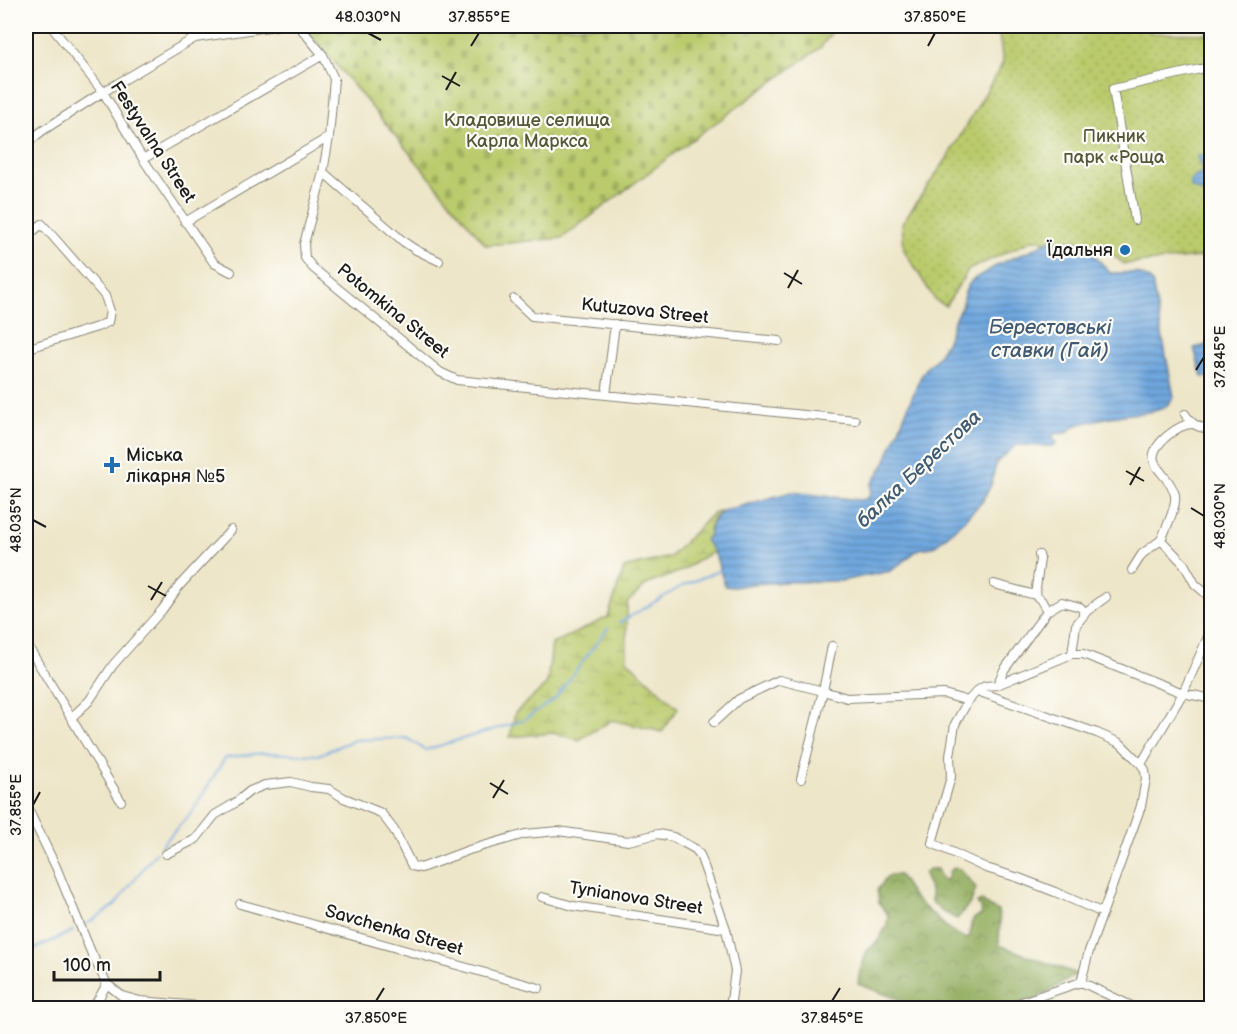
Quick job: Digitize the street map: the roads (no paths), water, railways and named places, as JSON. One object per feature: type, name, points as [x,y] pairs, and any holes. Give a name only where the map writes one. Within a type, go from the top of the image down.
[{"type":"street","name":"Festyvalna Street","points":[[51,26],[103,92],[143,159],[214,263],[231,272]]},
{"type":"street","points":[[186,26],[195,38]]},
{"type":"street","points":[[26,144],[42,131],[103,92],[195,38],[276,26]]},
{"type":"street","name":"Potomkina Street","points":[[299,26],[323,55],[334,79],[329,137],[304,244],[305,258],[313,268],[440,372],[457,380],[855,420]]},
{"type":"street","points":[[143,159],[323,55]]},
{"type":"street","points":[[1135,220],[1113,89],[1212,68]]},
{"type":"street","points":[[185,222],[329,137]]},
{"type":"street","points":[[322,172],[404,242],[439,261]]},
{"type":"street","points":[[26,237],[42,224],[105,296],[110,311],[108,322],[97,327],[26,349]]},
{"type":"street","name":"Kutuzova Street","points":[[514,298],[532,316],[779,341]]},
{"type":"street","points":[[606,395],[615,324]]},
{"type":"street","points":[[1185,414],[1192,424]]},
{"type":"street","points":[[1132,570],[1142,554],[1161,540],[1174,508],[1175,497],[1171,486],[1156,467],[1153,458],[1156,447],[1169,434],[1187,424],[1212,429]]},
{"type":"street","points":[[71,718],[88,701],[113,664],[162,610],[180,585],[231,530]]},
{"type":"street","points":[[1161,540],[1184,564],[1194,584],[1212,599]]},
{"type":"street","points":[[1035,595],[1039,555]]},
{"type":"street","points":[[994,584],[1035,595],[1047,611]]},
{"type":"street","points":[[1072,654],[1076,625],[1083,615],[1106,597]]},
{"type":"street","points":[[997,685],[1004,670],[1047,611],[1062,602],[1080,607],[1083,615]]},
{"type":"street","points":[[1141,764],[1183,693],[1212,628]]},
{"type":"street","points":[[26,643],[120,801]]},
{"type":"street","points":[[801,779],[832,646]]},
{"type":"street","points":[[1103,913],[1037,885],[986,868],[932,843],[951,777],[950,756],[955,724],[968,701],[977,691],[1072,654],[1083,654],[1183,693],[1212,699]]},
{"type":"street","points":[[714,722],[739,699],[779,680],[847,698],[944,694],[968,701]]},
{"type":"street","points":[[977,691],[1120,743],[1145,770],[1146,779],[1141,806],[1089,951],[1081,982]]},
{"type":"street","points":[[166,854],[196,839],[215,815],[235,803],[250,790],[265,785],[291,782],[329,789],[381,813],[394,830],[412,866],[421,868],[469,850],[525,834],[558,831],[628,841],[658,834],[674,837],[695,849],[700,855],[726,929],[735,972],[730,1008]]},
{"type":"street","points":[[26,805],[107,984],[122,996],[139,1005],[224,1008]]},
{"type":"street","name":"Tynianova Street","points":[[542,897],[573,906],[726,929]]},
{"type":"street","name":"Savchenka Street","points":[[240,904],[538,988]]},
{"type":"street","points":[[1004,1008],[1081,982],[1136,1008]]},
{"type":"street","points":[[93,1008],[107,984]]},
{"type":"water","points":[[1202,154],[1211,160],[1211,182],[1207,186],[1209,191],[1207,193],[1190,187],[1190,181],[1203,171],[1197,157]]},
{"type":"water","name":"Берестовські ставки (Гай)","points":[[1050,240],[1068,248],[1079,243],[1085,244],[1110,273],[1137,273],[1152,282],[1174,397],[1170,403],[1152,412],[1113,416],[1080,424],[1067,433],[1054,434],[1052,438],[1057,442],[1053,446],[1016,445],[996,463],[991,485],[982,502],[933,547],[919,549],[891,571],[841,581],[725,586],[715,554],[705,540],[717,516],[723,511],[791,492],[867,499],[871,493],[871,485],[884,465],[920,378],[947,341],[963,304],[967,287],[972,280],[1001,263]]},
{"type":"water","points":[[1211,344],[1211,376],[1202,377],[1194,348]]},
{"type":"waterway","name":"балка Берестова","points":[[619,623],[682,586],[723,569]]},
{"type":"waterway","name":"балка Берестова","points":[[160,847],[192,812],[225,758],[262,753],[318,755],[354,740],[407,738],[425,750],[522,721],[554,700],[608,628]]},
{"type":"waterway","name":"балка Берестова","points":[[84,926],[114,906],[157,851]]},
{"type":"waterway","name":"балка Берестова","points":[[26,953],[73,931]]},
{"type":"place","name":"Їдальня","points":[[1125,250]]},
{"type":"place","name":"Міська лікарня №5","points":[[112,465]]},
{"type":"park label","name":"Кладовище селища Карла Маркса","points":[[527,130]]},
{"type":"park label","name":"Пикник парк «Роща","points":[[1114,146]]}]
